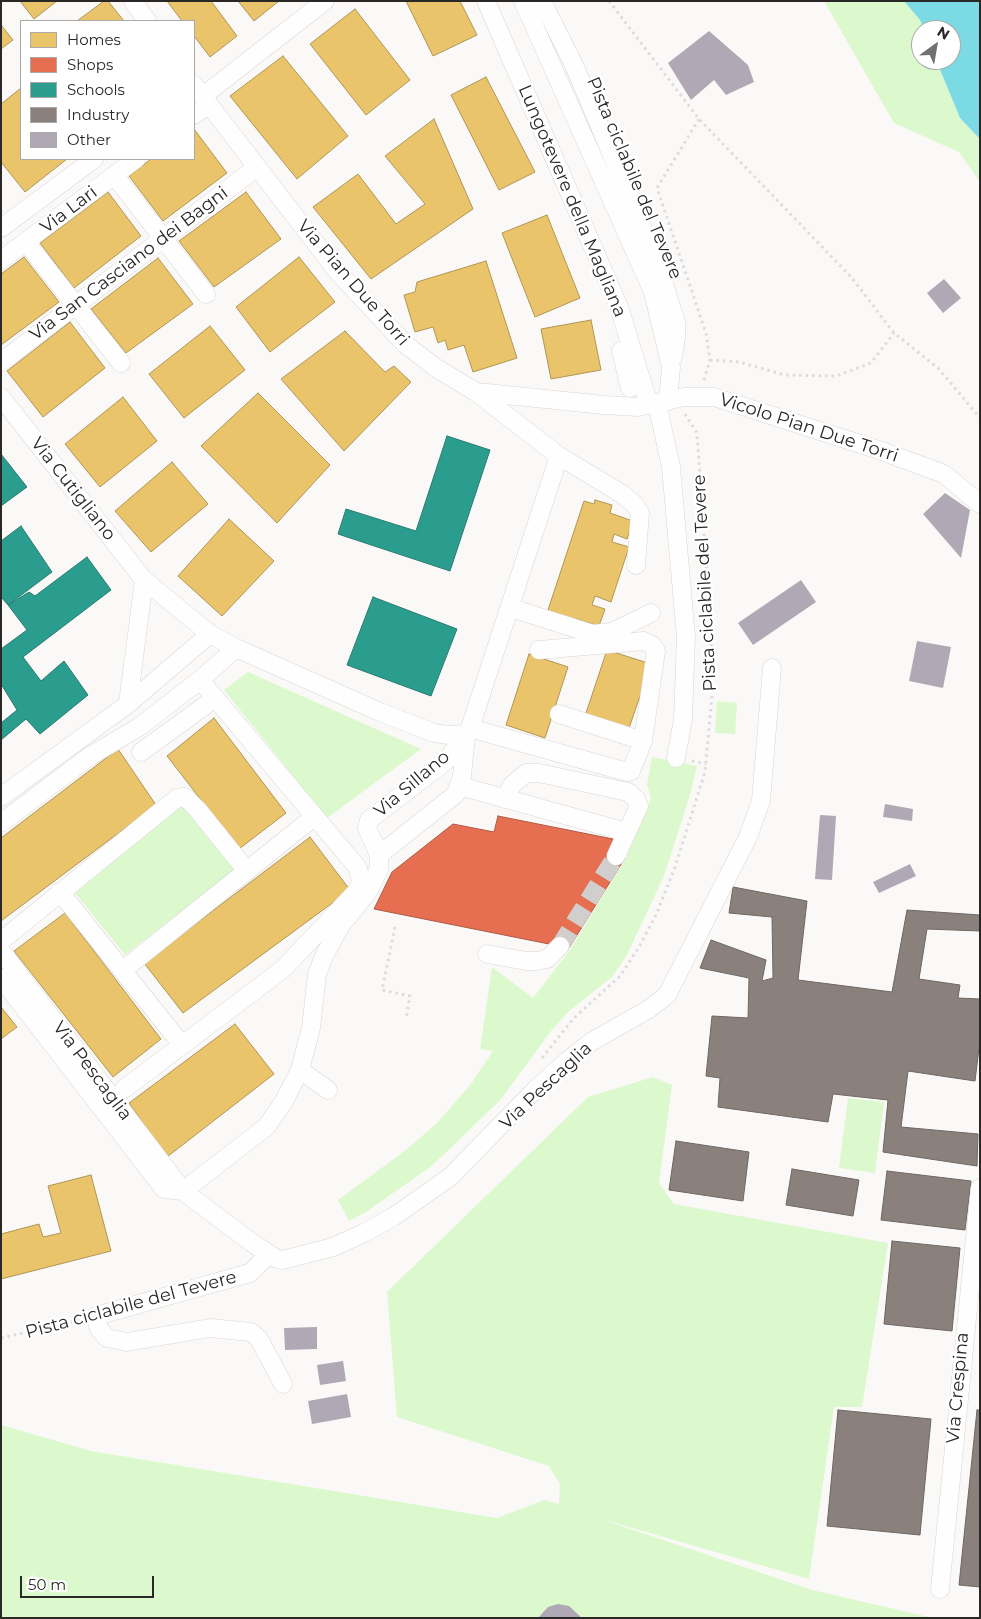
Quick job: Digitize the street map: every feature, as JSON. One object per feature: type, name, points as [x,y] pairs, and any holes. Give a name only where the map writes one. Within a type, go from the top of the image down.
[{"type":"street","points":[[133,1],[147,20]]},
{"type":"street","points":[[195,112],[202,95],[325,1]]},
{"type":"street","name":"Lungotevere della Magliana","points":[[486,1],[599,264],[664,401]]},
{"type":"street","name":"Lungotevere della Magliana","points":[[523,1],[649,279],[671,367]]},
{"type":"street","name":"Lungotevere della Magliana","points":[[542,1],[574,65],[660,270],[676,322],[676,337],[664,401],[686,637],[683,719],[676,758]]},
{"type":"street","name":"Via Pian Due Torri","points":[[202,95],[332,264],[385,324],[424,360],[476,392],[559,456],[622,494],[634,504],[640,513],[636,565]]},
{"type":"street","points":[[1,228],[93,160]]},
{"type":"street","name":"Via Lari","points":[[1,260],[135,160]]},
{"type":"street","name":"Via San Casciano dei Bagni","points":[[1,362],[257,167]]},
{"type":"street","points":[[114,175],[206,294]]},
{"type":"street","points":[[26,242],[121,363]]},
{"type":"street","points":[[599,264],[630,388]]},
{"type":"street","name":"Vicolo Pian Due Torri","points":[[476,392],[638,407],[664,401],[714,397],[878,450],[944,474],[980,504]]},
{"type":"street","name":"Via Cutigliano","points":[[1,397],[144,580],[210,634],[236,648],[380,712],[434,733],[449,735],[468,731],[627,772],[632,771],[643,741]]},
{"type":"street","name":"Via Sillano","points":[[468,731],[447,760],[369,820],[367,828],[379,855],[456,794],[460,786],[468,731],[559,456]]},
{"type":"street","points":[[128,704],[144,580]]},
{"type":"street","points":[[510,608],[593,634],[612,632],[651,613]]},
{"type":"street","points":[[1,797],[128,704],[210,634]]},
{"type":"street","points":[[539,650],[644,641],[652,645],[656,651],[643,741],[559,714]]},
{"type":"street","points":[[1,823],[90,756],[139,727],[200,680],[236,648]]},
{"type":"street","name":"Via Pescaglia","points":[[1,951],[184,1191],[269,1254],[283,1260],[333,1246],[364,1233],[393,1217],[450,1177],[535,1090],[585,1047],[611,1029],[657,1005],[667,995],[748,836],[760,801],[772,668]]},
{"type":"street","points":[[124,1089],[283,969],[357,891],[361,882],[358,868],[214,699],[200,680]]},
{"type":"street","points":[[141,752],[214,699]]},
{"type":"street","points":[[505,799],[512,785],[526,773],[540,773],[628,792],[636,798],[639,806],[616,856]]},
{"type":"street","points":[[460,786],[626,832]]},
{"type":"street","points":[[1,941],[165,805],[176,798],[185,797],[247,871]]},
{"type":"street","points":[[123,970],[314,817]]},
{"type":"street","points":[[184,1191],[266,1127],[283,1103],[300,1070],[311,1028],[320,968],[341,925],[368,892],[380,869],[379,855]]},
{"type":"street","points":[[60,892],[182,1045]]},
{"type":"street","points":[[487,954],[526,961],[547,959],[560,946]]},
{"type":"street","name":"Via Pescaglia","points":[[1,978],[164,1190],[184,1191]]},
{"type":"street","points":[[300,1070],[328,1090]]},
{"type":"street","name":"Via Crespina","points":[[940,1589],[980,1188]]},
{"type":"street","name":"Pista ciclabile del Tevere","points":[[96,1316],[250,1273],[269,1254]]},
{"type":"street","points":[[96,1316],[100,1329],[107,1338],[127,1342],[210,1328],[251,1332],[259,1339],[282,1384]]},
{"type":"path","points":[[608,1],[699,119],[852,278],[894,333],[938,368],[980,418]]},
{"type":"path","points":[[699,119],[657,188],[706,333],[710,360],[739,362],[785,375],[836,376],[871,363],[894,333]]},
{"type":"path","name":"Pista ciclabile del Tevere","points":[[541,1060],[573,1019],[620,976],[645,935],[676,867],[705,772],[712,696],[711,635],[697,433],[694,426],[685,417],[664,401]]},
{"type":"path","points":[[395,927],[382,990],[410,996],[406,1019]]},
{"type":"path","name":"Pista ciclabile del Tevere","points":[[1,1338],[96,1316]]},
{"type":"green space","points":[[824,1],[904,1],[920,20],[911,20],[911,70],[940,70],[960,118],[980,139],[980,182],[959,152],[894,123]]},
{"type":"green space","points":[[248,672],[421,749],[327,818],[224,690]]},
{"type":"green space","points":[[717,701],[737,703],[735,734],[715,733]]},
{"type":"green space","points":[[652,757],[697,766],[689,798],[664,876],[627,955],[612,977],[568,1012],[551,1031],[501,1099],[455,1144],[430,1167],[366,1212],[349,1221],[338,1200],[406,1150],[437,1123],[471,1084],[493,1051],[480,1049],[492,967],[533,998],[570,950],[626,858],[651,798],[647,785]]},
{"type":"green space","points":[[180,803],[234,870],[125,955],[71,888]]},
{"type":"green space","points":[[653,1077],[672,1085],[659,1183],[674,1204],[888,1243],[862,1407],[834,1407],[809,1579],[598,1518],[812,1590],[933,1618],[1,1618],[1,1425],[91,1451],[497,1518],[544,1500],[559,1504],[560,1484],[549,1466],[397,1417],[387,1292],[588,1097]]},
{"type":"green space","points":[[848,1098],[884,1102],[875,1173],[839,1168]]},
{"type":"water","points":[[904,1],[980,1],[980,139],[960,118],[940,70],[961,70],[961,20],[920,20]]},
{"type":"building: Homes","points":[[20,1],[57,1],[34,19]]},
{"type":"building: Homes","points":[[104,1],[108,1],[123,20],[78,20]]},
{"type":"building: Homes","points":[[167,1],[211,1],[237,36],[210,57],[195,37],[195,20],[181,20]]},
{"type":"building: Homes","points":[[238,1],[279,1],[254,21]]},
{"type":"building: Homes","points":[[406,1],[460,1],[477,35],[433,56]]},
{"type":"building: Homes","points":[[355,9],[410,80],[366,115],[310,44]]},
{"type":"building: Homes","points":[[1,25],[13,40],[1,49]]},
{"type":"building: Homes","points":[[283,56],[348,136],[297,179],[230,96]]},
{"type":"building: Homes","points":[[486,77],[535,172],[499,190],[451,95]]},
{"type":"building: Homes","points":[[20,89],[20,160],[66,160],[25,192],[1,162],[1,104]]},
{"type":"building: Homes","points":[[434,119],[473,209],[371,279],[313,207],[358,174],[396,224],[425,204],[385,156]]},
{"type":"building: Homes","points":[[195,130],[227,173],[163,221],[129,176],[150,160],[195,160]]},
{"type":"building: Homes","points":[[108,192],[141,236],[74,288],[40,243]]},
{"type":"building: Homes","points":[[246,192],[281,239],[214,287],[179,241]]},
{"type":"building: Homes","points":[[547,215],[580,298],[535,317],[502,233]]},
{"type":"building: Homes","points":[[24,257],[59,302],[1,345],[1,274]]},
{"type":"building: Homes","points":[[299,257],[335,302],[270,352],[236,307]]},
{"type":"building: Homes","points":[[158,258],[193,304],[126,353],[91,309]]},
{"type":"building: Homes","points":[[486,261],[517,358],[473,372],[464,345],[448,350],[445,340],[438,343],[433,327],[415,332],[404,295],[415,292],[417,282]]},
{"type":"building: Homes","points":[[591,320],[601,370],[551,379],[541,329]]},
{"type":"building: Homes","points":[[70,322],[105,368],[43,417],[7,371]]},
{"type":"building: Homes","points":[[210,326],[245,370],[184,418],[149,374]]},
{"type":"building: Homes","points":[[345,331],[385,372],[394,366],[411,382],[344,451],[281,379]]},
{"type":"building: Homes","points":[[258,393],[330,465],[277,523],[201,446]]},
{"type":"building: Homes","points":[[123,397],[157,441],[100,487],[65,444]]},
{"type":"building: Homes","points":[[172,462],[208,504],[151,552],[115,511]]},
{"type":"building: Homes","points":[[595,500],[612,505],[610,513],[633,521],[627,539],[614,534],[612,542],[629,547],[611,602],[595,596],[592,605],[605,609],[599,626],[576,619],[573,626],[547,613],[584,501],[594,504]]},
{"type":"building: Homes","points":[[229,519],[274,561],[222,616],[178,576]]},
{"type":"building: Homes","points":[[607,650],[651,664],[628,731],[585,716]]},
{"type":"building: Homes","points":[[529,654],[568,667],[545,738],[506,725]]},
{"type":"building: Homes","points":[[214,718],[286,813],[239,849],[167,756]]},
{"type":"building: Homes","points":[[118,749],[156,805],[1,921],[1,838]]},
{"type":"building: Homes","points":[[310,837],[350,890],[183,1013],[144,963]]},
{"type":"building: Homes","points":[[65,913],[161,1039],[113,1077],[14,951]]},
{"type":"building: Homes","points":[[1,1007],[17,1027],[1,1039]]},
{"type":"building: Homes","points":[[235,1024],[274,1074],[167,1157],[129,1103]]},
{"type":"building: Homes","points":[[91,1175],[111,1251],[1,1279],[1,1234],[39,1224],[43,1237],[61,1233],[48,1186]]},
{"type":"building: Shops","points":[[498,816],[613,839],[610,855],[625,858],[569,948],[374,909],[392,872],[453,824],[494,832]]},
{"type":"building: Schools","points":[[447,436],[490,450],[450,571],[338,534],[346,509],[416,531]]},
{"type":"building: Schools","points":[[1,454],[27,487],[1,506]]},
{"type":"building: Schools","points":[[21,526],[52,572],[8,605],[1,597],[1,541]]},
{"type":"building: Schools","points":[[87,557],[111,590],[23,657],[41,681],[64,661],[88,695],[40,734],[26,719],[1,740],[1,723],[17,710],[1,684],[1,649],[27,630],[8,605],[29,592],[35,596]]},
{"type":"building: Schools","points":[[373,597],[457,629],[431,696],[347,665]]},
{"type":"building: Industry","points":[[733,887],[807,901],[798,980],[892,992],[907,910],[980,915],[980,931],[927,929],[919,979],[960,985],[958,998],[980,999],[980,1040],[975,1081],[908,1071],[901,1127],[978,1134],[977,1166],[883,1152],[888,1100],[833,1094],[828,1122],[718,1107],[720,1078],[706,1076],[712,1016],[748,1018],[749,978],[700,968],[711,940],[766,960],[762,981],[773,978],[772,917],[729,913]]},
{"type":"building: Industry","points":[[676,1141],[749,1152],[743,1201],[669,1190]]},
{"type":"building: Industry","points":[[792,1169],[859,1180],[853,1216],[786,1205]]},
{"type":"building: Industry","points":[[887,1171],[971,1181],[965,1230],[881,1220]]},
{"type":"building: Industry","points":[[892,1241],[960,1248],[952,1331],[884,1324]]},
{"type":"building: Industry","points":[[838,1410],[931,1419],[920,1535],[827,1526]]},
{"type":"building: Industry","points":[[977,1410],[980,1410],[980,1587],[959,1585]]},
{"type":"building: Other","points":[[709,31],[748,65],[754,82],[726,95],[714,80],[691,100],[668,63]]},
{"type":"building: Other","points":[[944,279],[961,298],[943,313],[927,293]]},
{"type":"building: Other","points":[[945,493],[970,510],[961,558],[923,514]]},
{"type":"building: Other","points":[[801,580],[816,602],[753,645],[738,623]]},
{"type":"building: Other","points":[[917,641],[951,647],[943,688],[909,681]]},
{"type":"building: Other","points":[[885,804],[913,809],[912,821],[883,817]]},
{"type":"building: Other","points":[[820,815],[836,816],[832,880],[815,879]]},
{"type":"building: Other","points":[[910,864],[916,876],[879,893],[873,882]]},
{"type":"building: Other","points":[[317,1327],[317,1349],[285,1350],[284,1328]]},
{"type":"building: Other","points":[[343,1361],[346,1381],[320,1385],[317,1365]]},
{"type":"building: Other","points":[[347,1394],[351,1417],[312,1424],[308,1401]]},
{"type":"building: Other","points":[[558,1604],[569,1606],[582,1618],[538,1618],[548,1607]]},
{"type":"tunnel","points":[[560,946],[616,856]]}]
